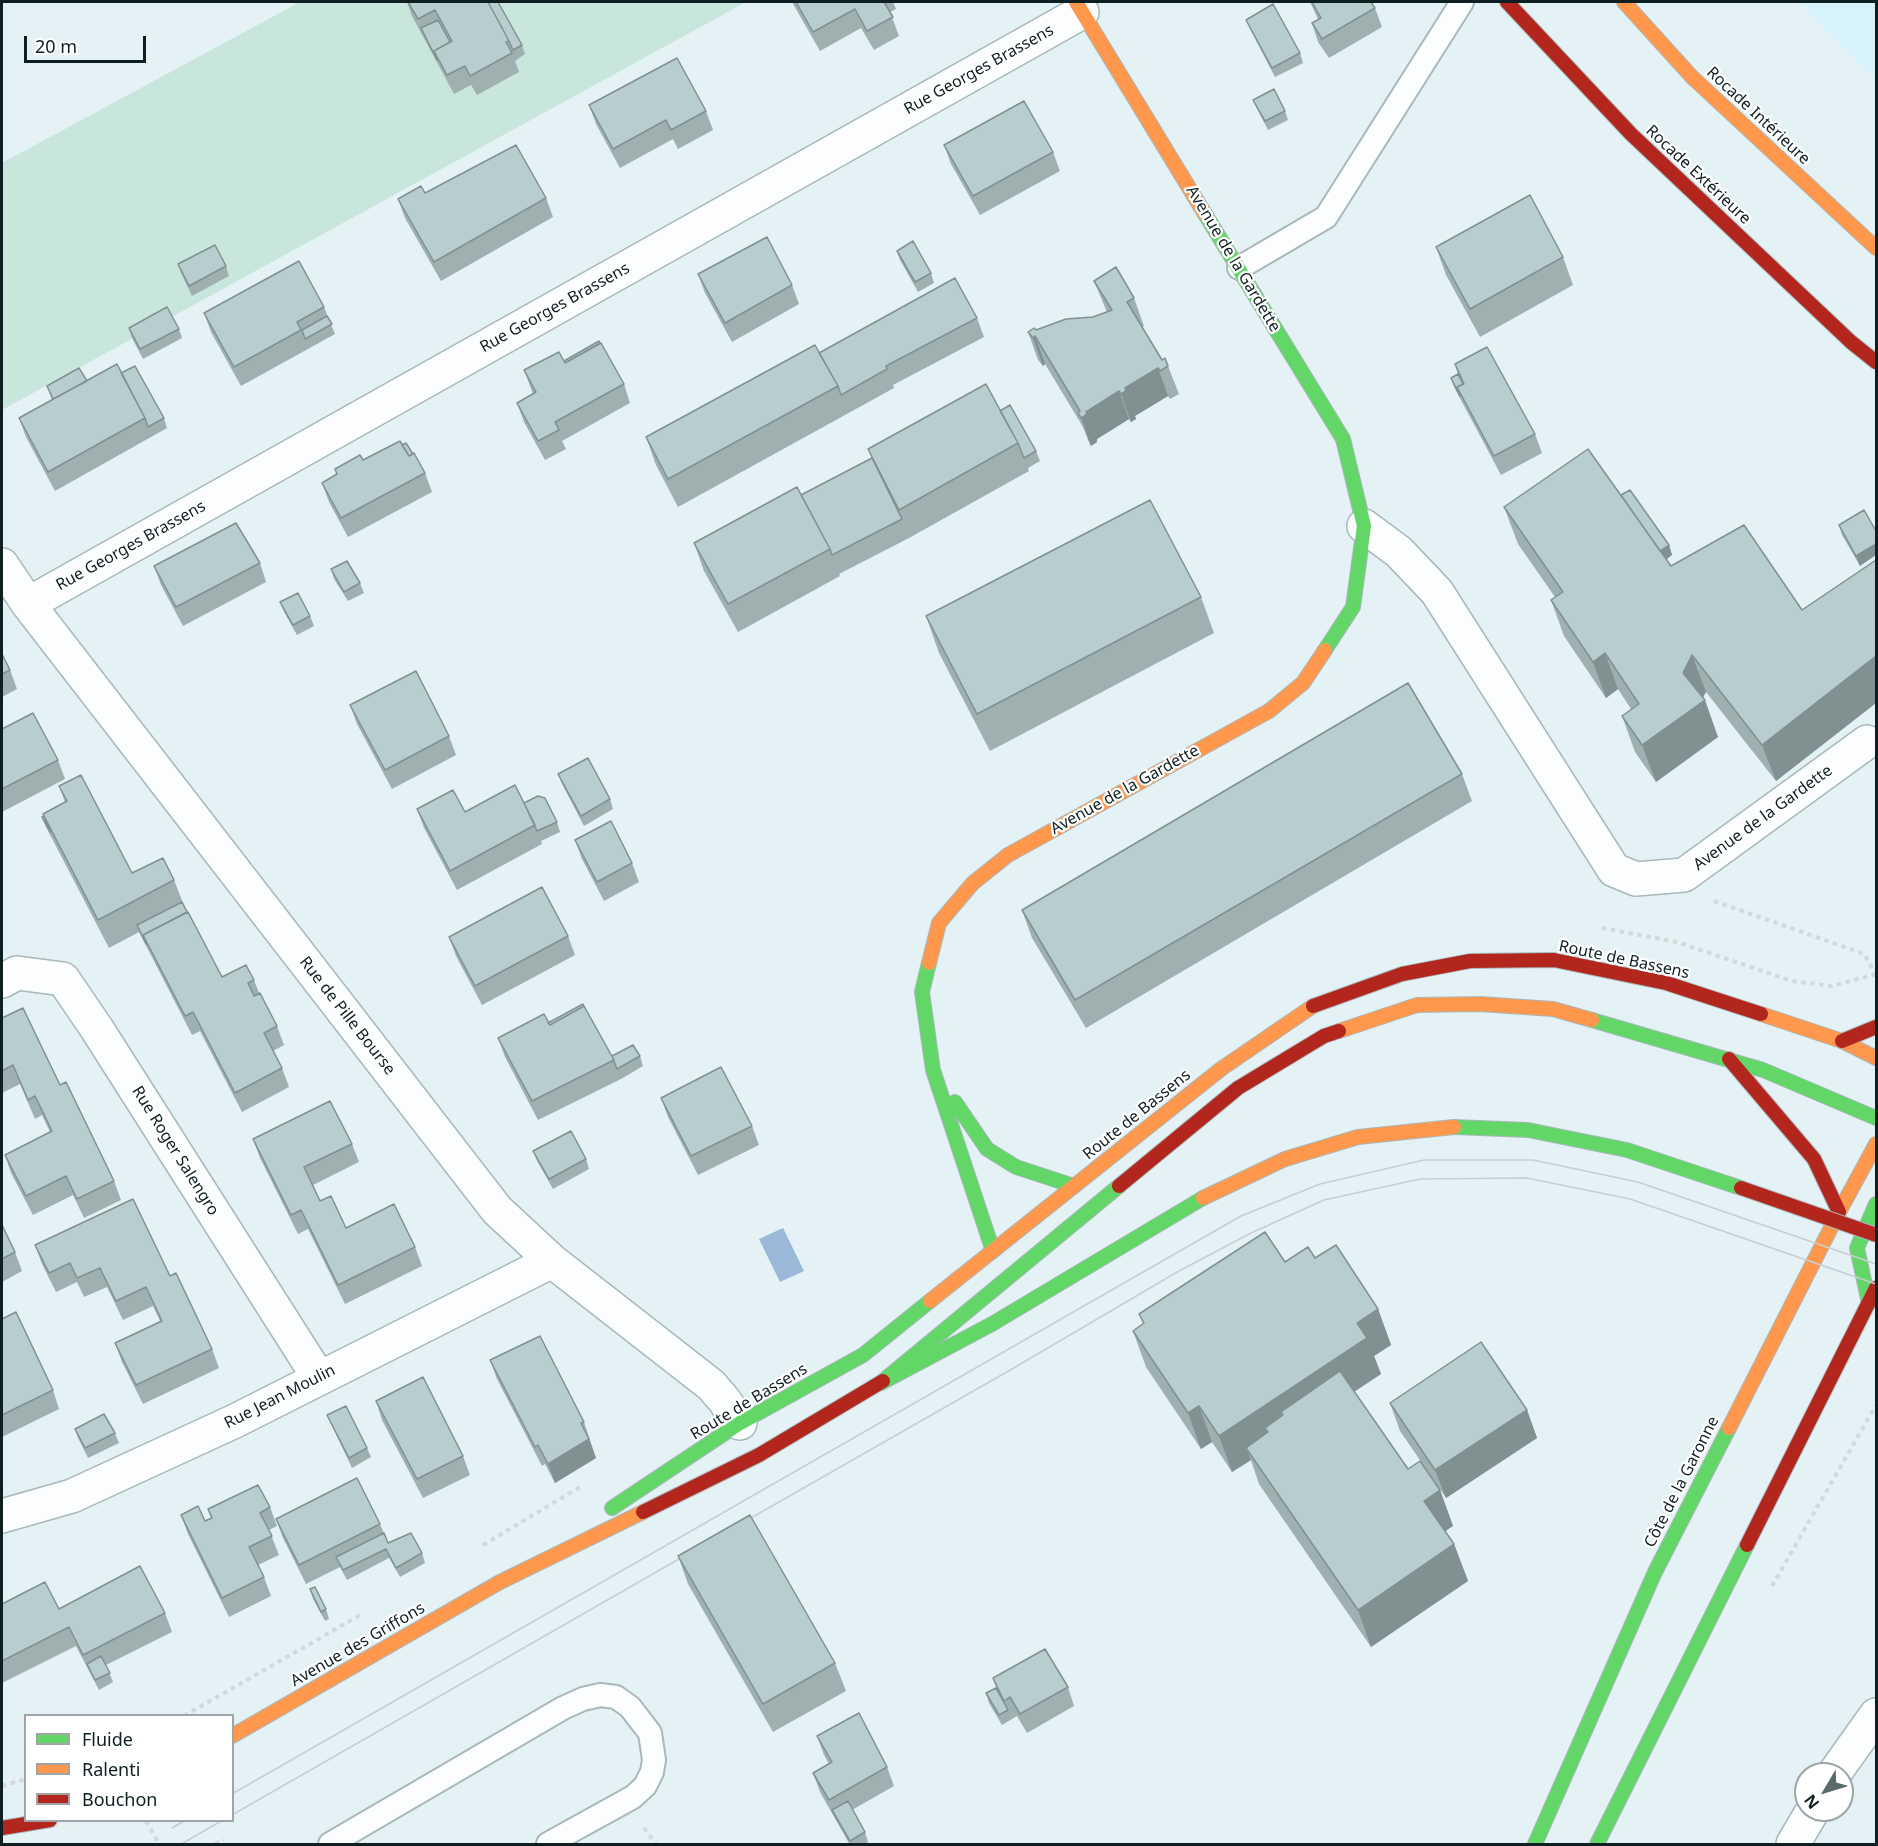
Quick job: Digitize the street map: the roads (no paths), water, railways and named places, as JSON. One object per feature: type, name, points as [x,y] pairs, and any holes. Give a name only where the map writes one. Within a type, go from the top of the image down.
[{"type":"main road","name":"Rocade Extérieure","points":[[1507,2],[1631,134],[1851,342],[1876,362]]},
{"type":"main road","name":"Rocade Intérieure","points":[[1624,2],[1692,77],[1876,248]]},
{"type":"main road","name":"Avenue de la Gardette","points":[[993,1251],[933,1070],[922,992],[939,923],[973,883],[1008,855],[1269,711],[1303,683],[1353,607],[1364,526],[1343,439],[1079,7]]},
{"type":"main road","name":"Route de Bassens","points":[[500,1582],[740,1423],[863,1354],[1221,1069],[1308,1008],[1402,974],[1470,961],[1554,960],[1666,983],[1842,1041],[1876,1058]]},
{"type":"main road","points":[[881,1383],[1238,1088],[1324,1036],[1417,1005],[1480,1004],[1552,1009],[1763,1070],[1876,1118]]},
{"type":"main road","points":[[1842,1041],[1876,1027]]},
{"type":"main road","points":[[1729,1059],[1814,1159],[1839,1212]]},
{"type":"main road","name":"Avenue de la Gardette","points":[[933,1070],[987,1149],[1016,1167],[1074,1186]]},
{"type":"main road","points":[[500,1582],[759,1455],[881,1383],[992,1324],[1205,1197],[1285,1159],[1358,1137],[1453,1127],[1528,1130],[1627,1150],[1876,1235]]},
{"type":"main road","name":"Côte de la Garonne","points":[[1534,1845],[1655,1572],[1876,1144]]},
{"type":"main road","points":[[1869,1303],[1857,1248],[1876,1204]]},
{"type":"main road","points":[[1597,1845],[1876,1288]]},
{"type":"main road","name":"Avenue des Griffons","points":[[234,1735],[500,1582]]},
{"type":"main road","points":[[2,1828],[54,1827]]},
{"type":"street","name":"Rue Georges Brassens","points":[[28,604],[1079,7]]},
{"type":"street","name":"Avenue de la Gardette","points":[[1364,526],[1399,552],[1437,592],[1614,870],[1636,879],[1684,875],[1867,742]]},
{"type":"street","name":"Rue de Pille Bourse","points":[[2,565],[28,604],[498,1210],[552,1261],[711,1385],[740,1423]]},
{"type":"street","name":"Rue Roger Salengro","points":[[2,981],[17,973],[63,979],[319,1378]]},
{"type":"street","name":"Rue Jean Moulin","points":[[2,1516],[72,1496],[235,1421],[552,1261]]},
{"type":"street","points":[[1843,1762],[1876,1715]]},
{"type":"street","points":[[1793,1845],[1806,1822]]},
{"type":"lane","points":[[1239,268],[1326,217],[1462,2]]},
{"type":"lane","points":[[330,1845],[563,1708],[583,1699],[600,1695],[616,1698],[630,1707],[650,1733],[654,1760],[652,1772],[645,1786],[633,1797],[548,1845]]},
{"type":"water","points":[[783,1228],[804,1271],[780,1282],[759,1239]]},
{"type":"tram line","points":[[234,1793],[1241,1216],[1320,1184],[1424,1160],[1533,1160],[1638,1182],[1876,1264]]},
{"type":"tram line","points":[[737,1526],[1179,1271],[1251,1233],[1324,1200],[1420,1179],[1527,1178],[1630,1199],[1876,1284]]},
{"type":"tram line","points":[[234,1814],[693,1551]]},
{"type":"tram line","points":[[172,1828],[182,1822]]},
{"type":"tram line","points":[[183,1843],[220,1822]]}]
